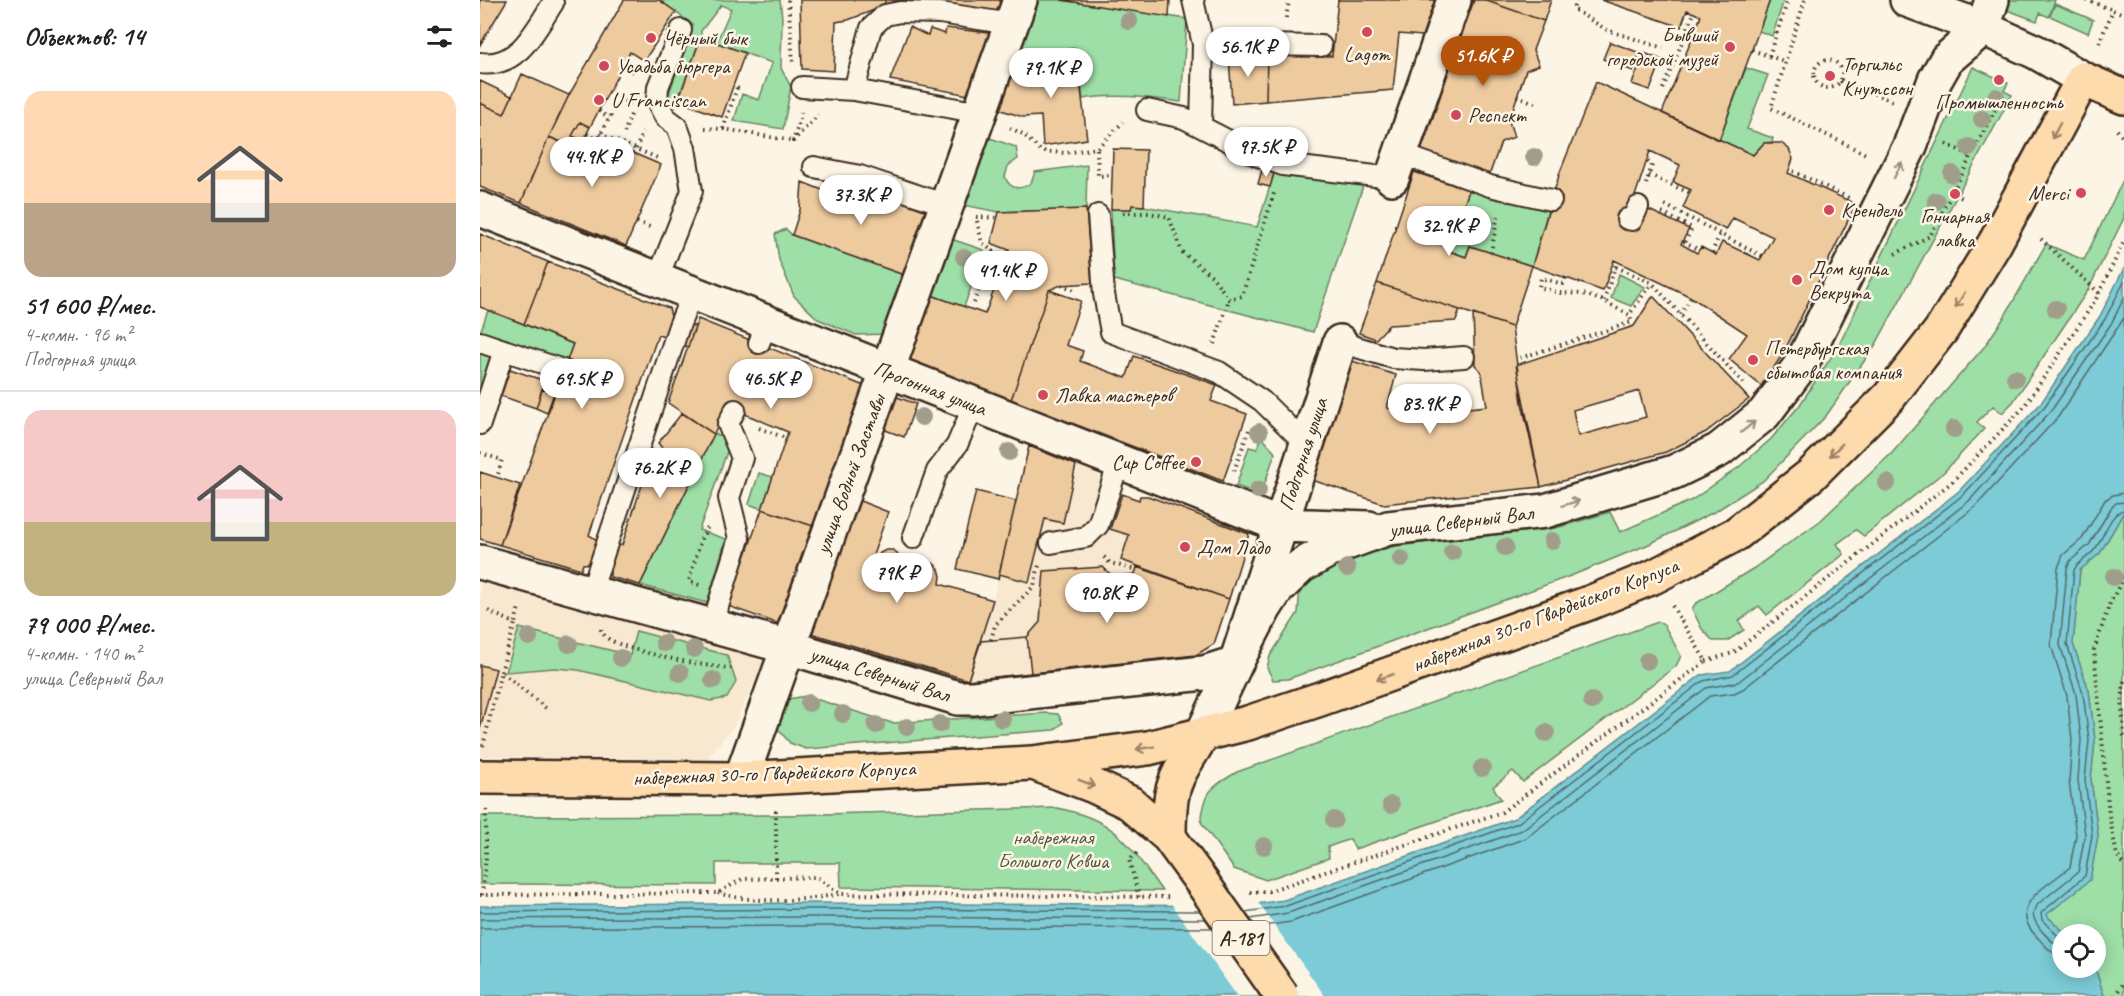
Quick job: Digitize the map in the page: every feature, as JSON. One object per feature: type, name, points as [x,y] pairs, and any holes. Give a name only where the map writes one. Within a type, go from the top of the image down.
[{"type":"main road","points":[[2084,79],[2124,97]]},
{"type":"main road","name":"набережная 30-го Гвардейского Корпуса","points":[[483,777],[741,779],[1032,763],[1148,748],[1248,723],[1320,699],[1589,603],[1653,577],[1736,534],[1811,475],[1889,397],[1942,329],[1995,243],[2084,79]]},
{"type":"main road","points":[[1169,837],[1172,792],[1202,735]]},
{"type":"main road","name":"набережная 30-го Гвардейского Корпуса","points":[[1032,763],[1094,786],[1130,803],[1169,837]]},
{"type":"main road","name":"А-181","points":[[1169,837],[1282,996]]},
{"type":"street","points":[[1396,166],[1454,0]]},
{"type":"street","points":[[1907,0],[1988,14],[2036,52],[2084,79]]},
{"type":"street","name":"улица Водной Заставы","points":[[741,779],[1016,12]]},
{"type":"street","name":"улица Северный Вал","points":[[480,562],[788,646],[958,698],[1204,673],[1236,663],[1277,589],[1301,566],[1333,548],[1388,528],[1545,511],[1674,472],[1719,450],[1764,414],[1801,365],[1910,146],[1935,80],[1947,59],[1988,14]]},
{"type":"street","name":"Прогонная улица","points":[[480,209],[692,294],[763,333],[887,371],[1280,525],[1388,528]]},
{"type":"street","name":"Подгорная улица","points":[[1202,735],[1236,663],[1340,342]]},
{"type":"lane","points":[[1193,0],[1203,44],[1201,126]]},
{"type":"lane","points":[[480,63],[506,59],[523,50],[553,3]]},
{"type":"lane","points":[[854,90],[871,28],[885,15],[900,12],[1016,12]]},
{"type":"lane","points":[[657,280],[692,191],[685,148],[677,126],[665,117],[657,101],[658,87],[681,30]]},
{"type":"lane","points":[[1203,44],[1321,46]]},
{"type":"lane","points":[[802,87],[854,90],[978,117]]},
{"type":"lane","points":[[1148,110],[1184,118],[1258,156],[1283,165],[1396,166],[1551,200]]},
{"type":"lane","points":[[814,167],[860,176],[946,205]]},
{"type":"lane","points":[[1098,215],[1104,294],[1111,332],[1219,372],[1262,401],[1306,444]]},
{"type":"lane","points":[[591,592],[679,326],[692,294]]},
{"type":"lane","points":[[480,342],[563,370]]},
{"type":"lane","points":[[1340,342],[1393,358],[1424,360],[1464,357]]},
{"type":"lane","points":[[480,424],[504,350]]},
{"type":"lane","points":[[913,538],[937,471],[957,445],[974,405]]},
{"type":"lane","points":[[712,626],[739,538],[729,498],[742,458],[728,424],[735,410]]},
{"type":"lane","points":[[1051,543],[1086,537],[1098,525],[1119,462]]},
{"type":"path","points":[[1576,0],[1573,9],[1607,30],[1663,48]]},
{"type":"path","points":[[1769,56],[1788,0]]},
{"type":"path","points":[[1805,0],[1771,108],[1870,156]]},
{"type":"path","points":[[2086,0],[2124,14]]},
{"type":"path","points":[[2099,43],[2114,10]]},
{"type":"path","points":[[1663,89],[1694,13]]},
{"type":"path","points":[[1752,50],[1786,62]]},
{"type":"path","points":[[1826,60],[1839,65],[1842,72],[1840,81],[1837,86],[1830,88],[1816,83],[1813,76],[1819,62],[1826,60]]},
{"type":"path","points":[[1840,81],[1903,104]]},
{"type":"path","points":[[723,129],[738,88],[734,86]]},
{"type":"path","points":[[1517,96],[1535,103]]},
{"type":"path","points":[[601,150],[594,146],[620,99],[635,106],[624,134]]},
{"type":"path","points":[[978,117],[992,126],[1011,128],[1023,134],[1041,151],[1065,153],[1097,148],[1133,114],[1148,110]]},
{"type":"path","points":[[1890,258],[1930,236],[1995,110]]},
{"type":"path","points":[[598,111],[609,118]]},
{"type":"path","points":[[704,128],[792,141]]},
{"type":"path","points":[[587,134],[660,159]]},
{"type":"path","points":[[1945,144],[1972,156]]},
{"type":"path","points":[[1097,148],[1098,176],[1112,176]]},
{"type":"path","points":[[1229,299],[1242,296],[1283,165]]},
{"type":"path","points":[[1793,171],[1851,199]]},
{"type":"path","points":[[1649,175],[1690,193]]},
{"type":"path","points":[[1955,194],[1962,198]]},
{"type":"path","points":[[1452,245],[1493,207]]},
{"type":"path","points":[[1491,253],[1499,210]]},
{"type":"path","points":[[1681,212],[1762,256]]},
{"type":"path","points":[[1133,213],[1169,217],[1182,252],[1212,276],[1229,299]]},
{"type":"path","points":[[1660,213],[1692,228],[1685,242],[1699,250]]},
{"type":"path","points":[[1690,218],[1693,213]]},
{"type":"path","points":[[999,218],[976,217],[982,243],[1006,256]]},
{"type":"path","points":[[1712,253],[1720,233]]},
{"type":"path","points":[[2041,239],[2099,293]]},
{"type":"path","points":[[1706,661],[1733,653],[1952,482],[2024,407],[2099,293],[2124,242]]},
{"type":"path","points":[[974,303],[993,251]]},
{"type":"path","points":[[990,258],[1004,263]]},
{"type":"path","points":[[1604,301],[1617,264],[1652,283],[1747,386]]},
{"type":"path","points":[[1520,358],[1632,322],[1629,315],[1604,301],[1583,294],[1560,293],[1539,287],[1541,278],[1563,284],[1565,278]]},
{"type":"path","points":[[1629,315],[1652,283]]},
{"type":"path","points":[[1681,315],[1691,297]]},
{"type":"path","points":[[1222,317],[1229,299]]},
{"type":"path","points":[[1231,480],[1251,422]]},
{"type":"path","points":[[762,428],[786,438]]},
{"type":"path","points":[[480,453],[502,460],[497,478]]},
{"type":"path","points":[[697,585],[689,581],[700,539],[713,517],[729,498]]},
{"type":"path","points":[[1086,537],[1110,563],[1136,570]]},
{"type":"path","points":[[991,640],[995,625],[1034,586],[1039,565],[1051,543]]},
{"type":"path","points":[[2124,576],[2110,603],[2094,650],[2109,814],[2117,855],[2124,866]]},
{"type":"path","points":[[482,895],[486,857],[483,777],[501,672],[522,597]]},
{"type":"path","points":[[488,611],[515,623]]},
{"type":"path","points":[[501,672],[547,709]]},
{"type":"path","points":[[2124,681],[2122,703],[2124,736]]},
{"type":"path","points":[[776,878],[777,805]]},
{"type":"path","points":[[1129,859],[1139,897]]},
{"type":"path","points":[[718,893],[737,899],[815,899],[840,894]]},
{"type":"path","points":[[2115,996],[2124,981]]},
{"type":"shaded area","points":[[1029,446],[1097,473],[1100,477],[1100,487],[1138,500],[1140,496],[1148,496],[1249,534],[1214,644],[1196,655],[968,680],[993,600]]},
{"type":"shaded area","points":[[480,579],[766,657],[734,726],[707,759],[480,757]]},
{"type":"green space","points":[[659,0],[780,0],[781,68],[791,87],[783,129],[734,121],[742,94],[759,100],[772,63],[716,43],[731,9],[721,5],[701,31],[701,37],[673,113],[667,99],[693,25]]},
{"type":"green space","points":[[1039,0],[1061,0],[1187,19],[1181,102],[1119,96],[1083,99],[1076,49],[1066,57],[1039,62],[1041,72],[1010,78]]},
{"type":"green space","points":[[1770,0],[1784,0],[1772,36],[1759,31]]},
{"type":"green space","points":[[2005,0],[2055,0],[2049,17],[2040,13],[2037,21],[2002,8]]},
{"type":"green space","points":[[2055,4],[2093,20],[2088,33],[2050,16]]},
{"type":"green space","points":[[1973,67],[2008,83],[2004,91],[2012,95],[1876,344],[1826,416],[1763,481],[1716,511],[1647,545],[1573,575],[1288,679],[1273,680],[1267,668],[1270,656],[1298,613],[1300,587],[1342,559],[1396,546],[1556,528],[1610,512],[1620,532],[1692,500],[1739,467],[1771,439],[1799,406],[1838,347]]},
{"type":"green space","points":[[1746,68],[1768,75],[1747,129],[1773,138],[1772,142],[1764,143],[1753,155],[1719,140]]},
{"type":"green space","points":[[987,137],[1016,147],[1018,159],[1008,166],[1005,177],[1016,188],[1031,183],[1035,172],[1087,165],[1086,209],[999,212],[963,205]]},
{"type":"green space","points":[[1275,170],[1363,186],[1313,332],[1114,280],[1111,209],[1131,209],[1132,205],[1144,206],[1257,227]]},
{"type":"green space","points":[[2124,178],[2124,218],[2088,290],[2013,402],[2002,413],[1993,406],[1977,422],[1984,429],[1944,472],[1864,536],[1856,530],[1837,544],[1844,554],[1767,615],[1759,606],[1739,621],[1744,630],[1727,641],[1713,641],[1702,629],[1692,609],[1695,604],[1754,568],[1820,521],[1892,453],[1984,347],[2003,319],[2046,244],[2084,260]]},
{"type":"green space","points":[[1469,190],[1548,210],[1532,266],[1470,246],[1466,257],[1449,251]]},
{"type":"green space","points":[[786,229],[792,235],[904,275],[906,280],[887,334],[856,335],[818,319],[794,296],[779,260],[775,234]]},
{"type":"green space","points":[[951,239],[984,250],[964,307],[931,295]]},
{"type":"green space","points":[[1619,274],[1645,287],[1631,306],[1611,298]]},
{"type":"green space","points":[[488,310],[573,344],[566,363],[480,333]]},
{"type":"green space","points":[[480,350],[495,355],[480,401]]},
{"type":"green space","points":[[714,434],[732,438],[699,530],[726,539],[707,603],[640,585]]},
{"type":"green space","points":[[1262,437],[1275,453],[1261,495],[1236,486],[1249,447],[1257,449]]},
{"type":"green space","points":[[759,473],[773,477],[762,509],[749,504]]},
{"type":"green space","points":[[2124,512],[2124,996],[2104,996],[2098,978],[2106,978],[2106,924],[2055,924],[2046,915],[2090,879],[2098,835],[2091,779],[2095,740],[2089,691],[2073,644],[2080,570],[2100,553]]},
{"type":"green space","points":[[1658,622],[1664,625],[1681,656],[1676,666],[1523,782],[1513,771],[1493,787],[1501,799],[1355,849],[1350,839],[1328,847],[1329,858],[1266,880],[1234,869],[1201,822],[1210,791],[1237,772]]},
{"type":"green space","points":[[519,628],[630,655],[636,631],[727,655],[736,682],[727,698],[711,701],[578,670],[555,668],[506,672]]},
{"type":"green space","points":[[806,696],[892,723],[1046,713],[1058,714],[1063,723],[1054,730],[806,749],[790,743],[778,729],[780,710],[788,699]]},
{"type":"green space","name":"набережная Большого Ковша","points":[[1057,808],[1094,819],[1120,836],[1162,891],[841,887],[840,863],[716,863],[716,885],[480,884],[480,816],[785,815]]},
{"type":"water","points":[[2124,268],[2124,512],[2100,553],[2080,570],[2073,644],[2089,691],[2095,740],[2091,779],[2098,835],[2090,880],[2046,915],[2055,924],[2052,924],[2052,978],[2098,978],[2104,996],[480,996],[480,906],[814,903],[1243,906],[1284,900],[1515,818],[1701,675],[1730,671],[1959,491],[2041,403],[2100,316]]},
{"type":"pier","points":[[1257,901],[1325,996],[1237,996],[1170,902],[1242,903]]},
{"type":"building","points":[[480,0],[507,0],[480,45]]},
{"type":"building","points":[[624,0],[659,0],[676,12],[644,61],[630,52],[590,127],[580,122],[572,136],[583,141],[579,149],[549,137],[569,95]]},
{"type":"building","points":[[800,0],[885,0],[885,6],[848,20],[836,22],[834,71],[802,69]]},
{"type":"building","points":[[885,0],[1001,0],[996,14],[885,6]]},
{"type":"building","points":[[1061,0],[1170,0],[1169,17]]},
{"type":"building","points":[[1338,0],[1435,0],[1422,36],[1399,34],[1393,90],[1266,101],[1267,55],[1332,56]]},
{"type":"building","points":[[1474,0],[1484,0],[1544,21],[1533,50],[1539,65],[1526,70],[1509,121],[1514,137],[1501,142],[1489,176],[1421,151]]},
{"type":"building","points":[[1484,0],[1551,0],[1544,21]]},
{"type":"building","points":[[1601,0],[1770,0],[1719,140],[1662,113],[1701,16],[1687,10],[1681,27]]},
{"type":"building","points":[[910,27],[928,36],[930,29],[945,34],[946,28],[990,33],[968,95],[890,80]]},
{"type":"building","points":[[701,37],[745,53],[722,117],[678,101]]},
{"type":"building","points":[[1610,42],[1640,53],[1633,71],[1603,59]]},
{"type":"building","points":[[1076,48],[1087,139],[1043,146],[1041,116],[1023,117],[998,109],[1010,78],[1041,72],[1039,62],[1066,57],[1065,50]]},
{"type":"building","points":[[1644,53],[1662,60],[1650,90],[1632,84]]},
{"type":"building","points":[[1229,55],[1267,55],[1266,101],[1232,104]]},
{"type":"building","points":[[522,74],[569,95],[521,203],[480,187],[480,103],[504,114]]},
{"type":"building","points":[[480,81],[512,96],[504,114],[480,103]]},
{"type":"building","points":[[1596,82],[1753,155],[1764,143],[1781,143],[1789,149],[1793,159],[1788,173],[1856,204],[1783,354],[1761,386],[1729,359],[1747,334],[1691,297],[1614,260],[1603,291],[1532,266],[1560,172]],"holes":[[[1650,151],[1680,165],[1673,182],[1691,190],[1683,208],[1726,230],[1733,218],[1773,237],[1760,260],[1722,242],[1716,255],[1701,247],[1697,253],[1681,244],[1689,229],[1645,208],[1626,223]]]},
{"type":"building","points":[[580,122],[590,127],[583,141],[572,136]]},
{"type":"building","points":[[549,137],[597,158],[605,141],[661,165],[626,246],[521,203]]},
{"type":"building","points":[[1113,149],[1146,150],[1144,206],[1132,205],[1131,209],[1111,209]]},
{"type":"building","points":[[1262,170],[1274,173],[1270,187],[1258,184]]},
{"type":"building","points":[[1414,172],[1469,190],[1449,251],[1466,257],[1470,246],[1532,266],[1512,327],[1377,283]]},
{"type":"building","points":[[802,182],[853,202],[860,186],[927,211],[904,275],[792,235],[800,210]]},
{"type":"building","points":[[1086,209],[1092,283],[1061,285],[1049,290],[1011,400],[906,361],[931,295],[985,314],[1009,250],[991,243],[999,212]]},
{"type":"building","points":[[480,234],[548,262],[524,324],[480,307]]},
{"type":"building","points":[[548,262],[669,308],[675,320],[668,338],[658,335],[589,535],[599,541],[592,563],[583,564],[581,569],[500,545],[573,344],[524,324]]},
{"type":"building","points":[[1377,283],[1460,310],[1456,321],[1389,325],[1376,339],[1359,333]]},
{"type":"building","points":[[1049,290],[1081,301],[1066,345],[1083,351],[1080,361],[1126,378],[1134,356],[1217,385],[1211,401],[1247,414],[1223,481],[1011,400]]},
{"type":"building","points":[[1653,296],[1749,399],[1706,432],[1666,452],[1541,487],[1516,365],[1634,326]],"holes":[[[1639,391],[1646,417],[1578,436],[1573,410]]]},
{"type":"building","points":[[1473,314],[1512,327],[1522,403],[1541,487],[1384,504],[1309,479],[1349,360],[1396,375],[1387,408],[1418,413],[1487,406],[1481,371],[1475,365]]},
{"type":"building","points":[[698,319],[864,386],[813,526],[762,509],[788,432],[728,407],[714,434],[668,403]]},
{"type":"building","points":[[686,324],[695,326],[688,347],[679,344]]},
{"type":"building","points":[[510,369],[545,381],[536,408],[501,396]]},
{"type":"building","points":[[542,389],[554,393],[547,413],[536,408]]},
{"type":"building","points":[[892,395],[916,404],[904,437],[880,428]]},
{"type":"building","points":[[682,413],[714,434],[640,585],[610,577],[610,569],[605,567],[612,546],[622,545],[644,479],[656,467],[650,461],[663,449],[658,443]]},
{"type":"building","points":[[1029,446],[1076,465],[1063,523],[1045,519],[1029,582],[999,574]]},
{"type":"building","points":[[480,472],[520,485],[500,545],[480,539]]},
{"type":"building","points":[[976,491],[1016,501],[998,579],[957,569]]},
{"type":"building","name":"Дом Ладо","points":[[1122,494],[1139,500],[1140,496],[1148,496],[1249,534],[1229,599],[1121,560],[1129,535],[1110,529]]},
{"type":"building","points":[[855,499],[888,512],[871,561],[875,563],[880,553],[893,550],[897,553],[901,566],[916,571],[933,563],[939,569],[940,584],[993,600],[968,680],[807,632]]},
{"type":"building","points":[[762,509],[813,526],[779,624],[728,606]]},
{"type":"building","points":[[1103,567],[1113,577],[1135,574],[1137,567],[1229,599],[1214,644],[1196,655],[968,680],[981,641],[1027,637],[1040,622],[1044,571]]},
{"type":"building","points":[[1027,637],[1031,673],[968,680],[981,641]]},
{"type":"building","points":[[480,665],[496,669],[480,729]]},
{"type":"place","name":"Lagom","points":[[1367,32]]},
{"type":"place","name":"Чёрный бык","points":[[651,38]]},
{"type":"place","name":"Бывший городской музей","points":[[1730,47]]},
{"type":"place","name":"Усадьба бюргера","points":[[604,66]]},
{"type":"place","name":"Торгильс Кнутссон","points":[[1830,76]]},
{"type":"place","name":"Промышленность","points":[[1999,80]]},
{"type":"place","name":"U Franciscan","points":[[599,100]]},
{"type":"place","name":"Респект","points":[[1456,115]]},
{"type":"place","name":"Merci","points":[[2081,193]]},
{"type":"place","name":"Гончарная лавка","points":[[1955,194]]},
{"type":"place","name":"Крендель","points":[[1829,210]]},
{"type":"place","name":"Дом купца Векрута","points":[[1797,280]]},
{"type":"place","name":"Петербургская сбытовая компания","points":[[1753,360]]},
{"type":"place","name":"Лавка мастеров","points":[[1043,395]]},
{"type":"place","name":"Cup Coffee","points":[[1196,462]]},
{"type":"place","name":"Дом Ладо","points":[[1185,547]]}]
